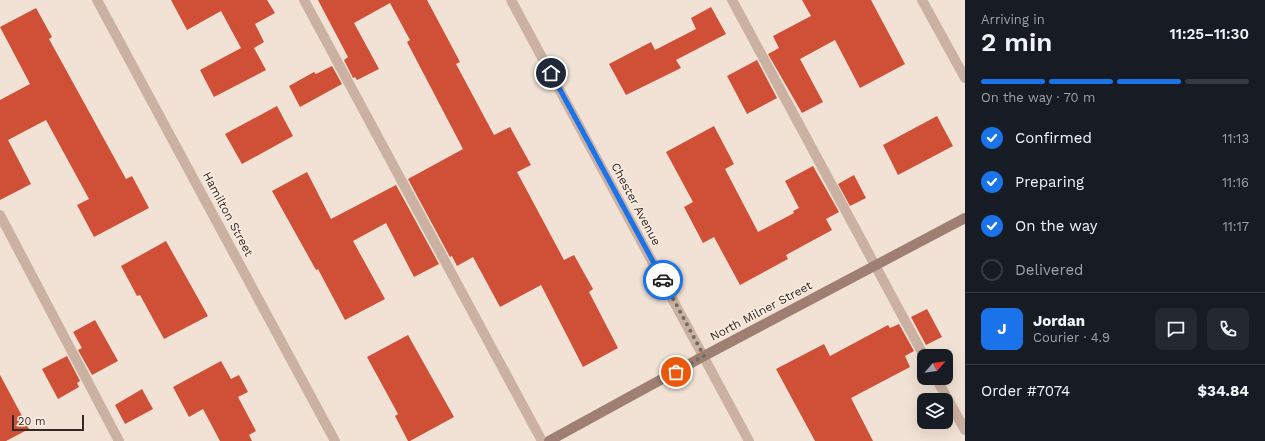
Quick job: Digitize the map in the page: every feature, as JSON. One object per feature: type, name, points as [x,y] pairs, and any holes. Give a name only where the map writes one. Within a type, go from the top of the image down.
[{"type":"main road","name":"North Milner Street","points":[[549,441],[704,356],[965,218]]},
{"type":"street","name":"Hamilton Street","points":[[97,0],[335,441]]},
{"type":"street","points":[[304,0],[542,441]]},
{"type":"street","name":"Chester Avenue","points":[[511,0],[749,441]]},
{"type":"street","points":[[732,0],[920,349]]},
{"type":"street","points":[[922,0],[965,78]]},
{"type":"street","points":[[0,216],[119,441]]},
{"type":"street","points":[[940,385],[965,430]]},
{"type":"building","points":[[171,0],[267,0],[275,13],[255,24],[264,42],[254,48],[266,70],[214,97],[200,70],[241,48],[221,11],[187,30]]},
{"type":"building","points":[[318,0],[427,0],[460,62],[456,64],[494,135],[510,127],[531,165],[517,172],[564,260],[574,255],[593,289],[589,292],[618,348],[583,367],[541,285],[500,307],[473,257],[457,266],[452,256],[450,257],[408,179],[463,149],[407,42],[410,40],[390,3],[354,23],[379,69],[357,80],[355,77],[353,78],[344,60],[348,57]]},
{"type":"building","points":[[802,0],[871,0],[905,64],[860,88],[835,40],[800,59],[823,102],[802,113],[768,54],[779,48],[773,36],[811,16]]},
{"type":"building","points":[[711,7],[726,34],[676,60],[681,68],[626,95],[609,64],[651,42],[655,50],[696,29],[691,18]]},
{"type":"building","points":[[36,8],[52,37],[49,39],[126,179],[132,176],[149,208],[94,237],[77,205],[89,199],[46,120],[8,140],[31,184],[0,200],[0,100],[30,84],[0,27]]},
{"type":"building","points":[[757,60],[777,98],[747,114],[727,76]]},
{"type":"building","points":[[332,66],[342,84],[300,107],[289,86],[314,72],[316,74]]},
{"type":"building","points":[[277,106],[293,136],[242,164],[225,134]]},
{"type":"building","points":[[937,116],[953,146],[898,175],[883,145]]},
{"type":"building","points":[[714,126],[734,164],[725,169],[758,232],[794,213],[793,211],[799,208],[785,181],[813,166],[839,212],[826,219],[832,230],[786,255],[788,259],[740,285],[714,237],[703,243],[684,207],[693,202],[666,152]]},
{"type":"building","points":[[307,172],[331,219],[396,185],[439,264],[414,277],[386,223],[353,241],[385,299],[345,320],[318,269],[316,270],[272,191]]},
{"type":"building","points":[[854,175],[866,198],[850,206],[838,184]]},
{"type":"building","points":[[166,241],[208,316],[164,339],[140,295],[137,296],[121,266]]},
{"type":"building","points":[[927,309],[942,337],[926,345],[911,317]]},
{"type":"building","points":[[95,320],[118,361],[92,375],[78,350],[82,348],[73,332]]},
{"type":"building","points":[[899,324],[914,351],[905,356],[910,367],[851,398],[873,441],[815,441],[776,369],[824,344],[830,356],[888,325],[890,328]]},
{"type":"building","points":[[408,335],[454,417],[410,441],[408,441],[395,416],[398,414],[367,357]]},
{"type":"building","points":[[67,356],[80,381],[77,383],[79,387],[58,399],[42,369]]},
{"type":"building","points":[[221,361],[231,379],[239,375],[248,392],[238,397],[256,431],[249,435],[252,441],[220,441],[203,409],[189,417],[173,387]]},
{"type":"building","points":[[0,375],[29,429],[6,441],[0,441]]},
{"type":"building","points":[[142,389],[153,409],[125,424],[115,405]]},
{"type":"way so far","points":[[663,280],[704,356],[676,372]]},
{"type":"route","points":[[551,73],[663,280]]}]
